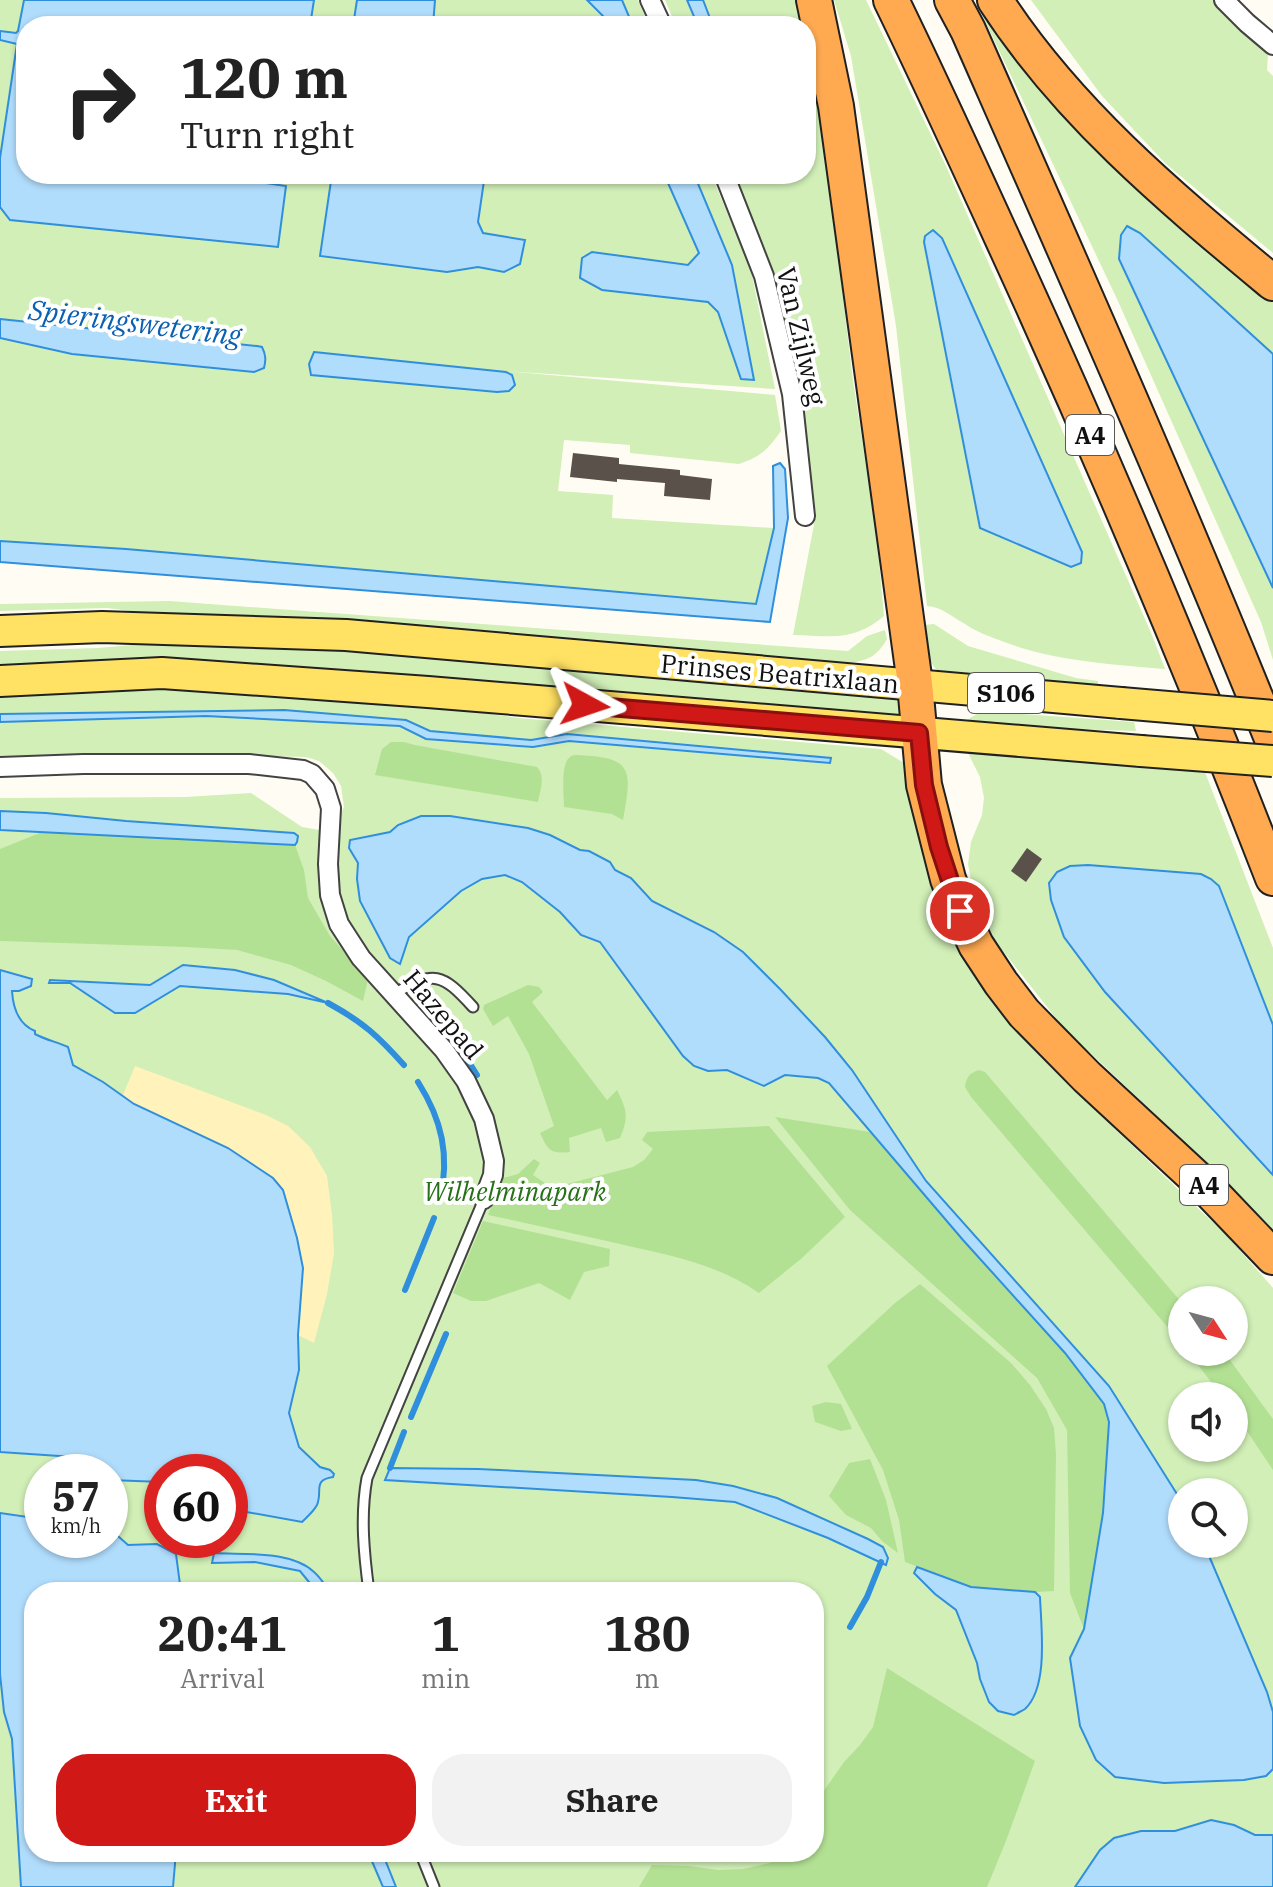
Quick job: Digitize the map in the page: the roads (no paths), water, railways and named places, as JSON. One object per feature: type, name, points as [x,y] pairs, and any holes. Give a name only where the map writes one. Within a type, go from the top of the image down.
[{"type":"highway","name":"A4","points":[[814,0],[836,106],[915,684],[924,785],[948,879],[976,945],[1024,1013],[1208,1189],[1273,1257]]},
{"type":"highway","name":"A4","points":[[891,0],[1065,375],[1273,878]]},
{"type":"highway","name":"A4","points":[[952,0],[1108,348],[1273,741]]},
{"type":"highway","points":[[995,0],[1010,23],[1087,117],[1176,202],[1273,283]]},
{"type":"main road","name":"Prinses Beatrixlaan","points":[[0,631],[102,627],[346,635],[1273,716]]},
{"type":"main road","name":"Prinses Beatrixlaan","points":[[0,681],[162,673],[1273,761]]},
{"type":"street","points":[[1224,0],[1273,45]]},
{"type":"street","name":"Van Zijlweg","points":[[728,184],[764,276],[792,394],[805,516]]},
{"type":"street","name":"Hazepad","points":[[0,767],[249,764],[303,770],[312,774],[325,789],[331,808],[330,895],[339,924],[361,958],[444,1050],[466,1081],[484,1119],[494,1161],[493,1175],[484,1199]]},
{"type":"lane","points":[[394,994],[414,982],[433,977],[454,986],[473,1007]]},
{"type":"lane","name":"Hazepad","points":[[368,1582],[363,1511],[367,1478],[484,1199]]},
{"type":"lane","points":[[424,1862],[434,1887]]},
{"type":"water","points":[[24,0],[314,0],[312,16],[21,16]]},
{"type":"water","points":[[357,0],[435,0],[434,16],[355,16]]},
{"type":"water","points":[[587,0],[622,0],[629,16],[603,16]]},
{"type":"water","points":[[687,0],[703,0],[709,16],[694,16]]},
{"type":"water","points":[[0,31],[16,33],[16,44],[0,40]]},
{"type":"water","points":[[16,51],[16,184],[286,186],[278,247],[10,220],[0,207],[0,158]]},
{"type":"water","points":[[331,184],[484,184],[478,222],[483,233],[525,240],[520,264],[504,272],[478,267],[447,272],[320,256]]},
{"type":"water","points":[[668,184],[698,184],[732,265],[754,380],[741,379],[718,312],[708,302],[602,290],[580,278],[582,258],[592,252],[688,265],[699,253]]},
{"type":"water","points":[[1127,226],[1140,233],[1273,354],[1273,588],[1119,259],[1121,235]]},
{"type":"water","points":[[933,230],[942,238],[1082,552],[1081,563],[1071,567],[980,528],[924,242],[925,236]]},
{"type":"water","points":[[0,319],[257,346],[262,347],[265,365],[254,372],[72,354],[0,338]]},
{"type":"water","points":[[314,352],[506,372],[512,375],[515,385],[509,391],[497,392],[311,375],[309,364]]},
{"type":"water","points":[[780,463],[785,469],[788,518],[770,622],[0,562],[0,541],[126,549],[756,604],[774,528],[773,466]]},
{"type":"water","points":[[284,710],[406,720],[430,731],[531,740],[567,734],[831,758],[830,763],[569,741],[533,747],[426,739],[400,726],[206,716],[0,722],[0,714]]},
{"type":"water","points":[[0,811],[294,833],[298,836],[295,845],[0,830]]},
{"type":"water","points":[[421,816],[450,816],[528,828],[589,851],[631,878],[652,901],[714,932],[743,952],[825,1037],[852,1070],[926,1181],[1109,1386],[1168,1480],[1168,1558],[1210,1558],[1267,1692],[1273,1712],[1273,1769],[1266,1776],[1244,1780],[1164,1783],[1115,1777],[1096,1760],[1080,1726],[1070,1658],[1084,1629],[1103,1513],[1109,1422],[1104,1404],[1065,1353],[963,1240],[829,1083],[818,1078],[785,1075],[764,1086],[727,1070],[708,1071],[694,1066],[683,1056],[600,942],[581,935],[560,912],[522,882],[505,875],[482,879],[461,891],[409,937],[400,964],[390,958],[360,901],[358,863],[349,848],[350,840],[390,832],[398,825]]},
{"type":"water","points":[[1070,866],[1201,874],[1219,886],[1273,1025],[1273,1175],[1105,992],[1064,937],[1051,900],[1049,883],[1057,872]]},
{"type":"water","points":[[183,965],[235,970],[274,980],[328,1003],[288,994],[180,986],[135,1013],[115,1013],[70,983],[49,983],[50,980],[150,985]]},
{"type":"water","points":[[0,970],[32,979],[31,986],[12,991],[18,1015],[35,1034],[68,1047],[73,1065],[134,1104],[228,1148],[273,1178],[283,1190],[303,1268],[299,1370],[289,1413],[299,1447],[320,1467],[334,1474],[320,1483],[317,1505],[302,1522],[248,1512],[248,1454],[144,1454],[144,1481],[128,1481],[128,1454],[0,1452]]},
{"type":"water","points":[[390,1468],[478,1469],[696,1480],[733,1486],[777,1498],[868,1539],[883,1547],[888,1558],[886,1565],[828,1538],[735,1502],[385,1480]]},
{"type":"water","points":[[0,1513],[24,1516],[24,1558],[128,1558],[128,1545],[144,1544],[144,1558],[177,1558],[180,1582],[24,1582],[24,1862],[175,1862],[173,1887],[21,1887],[12,1739],[4,1712],[0,1674]]},
{"type":"water","points":[[248,1554],[280,1557],[304,1565],[322,1582],[309,1582],[300,1571],[255,1562],[212,1563],[213,1558],[248,1558]]},
{"type":"water","points":[[917,1567],[971,1587],[1035,1592],[1040,1597],[1041,1672],[1033,1699],[1025,1709],[1014,1715],[998,1711],[989,1702],[956,1610],[914,1573]]},
{"type":"water","points":[[1211,1820],[1234,1825],[1255,1835],[1273,1835],[1273,1887],[1075,1887],[1100,1850],[1114,1838],[1141,1831],[1175,1831]]},
{"type":"water","points":[[372,1862],[386,1862],[396,1887],[383,1887]]},
{"type":"waterway","points":[[423,999],[448,1032]]},
{"type":"waterway","points":[[328,1003],[369,1030],[404,1065]]},
{"type":"waterway","points":[[460,1048],[477,1075]]},
{"type":"waterway","points":[[418,1082],[433,1110],[442,1138],[444,1168],[440,1200]]},
{"type":"waterway","points":[[405,1290],[434,1218]]},
{"type":"waterway","points":[[411,1417],[446,1334]]},
{"type":"waterway","points":[[390,1468],[404,1432]]},
{"type":"waterway","points":[[850,1627],[867,1597],[881,1562]]},
{"type":"water label","name":"Spieringswetering","points":[[135,322]]},
{"type":"park label","name":"Wilhelminapark","points":[[515,1191]]}]
